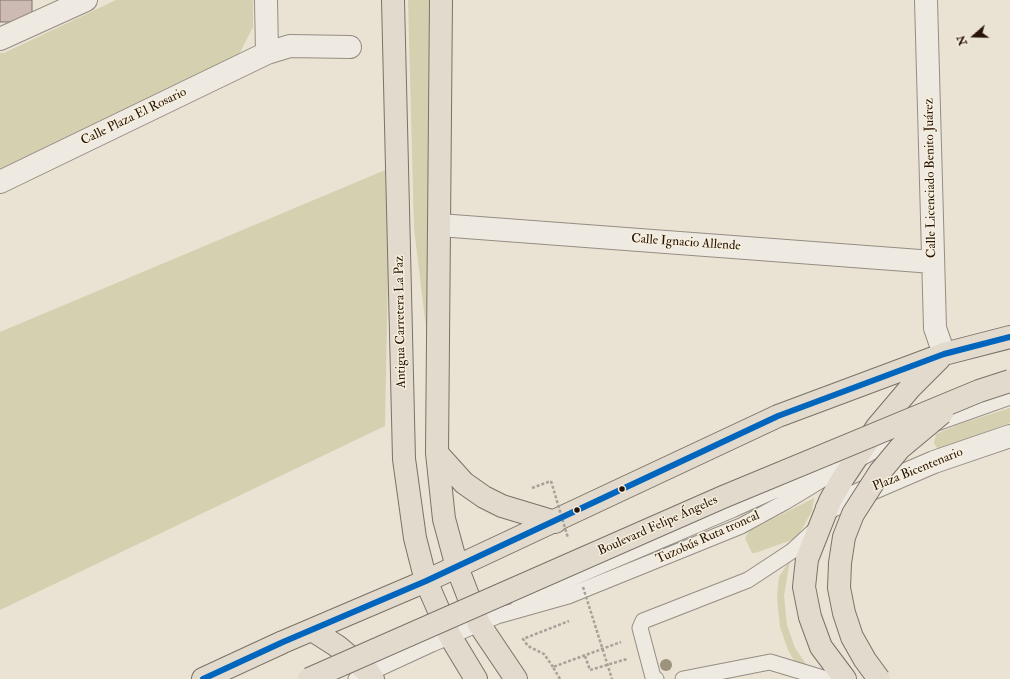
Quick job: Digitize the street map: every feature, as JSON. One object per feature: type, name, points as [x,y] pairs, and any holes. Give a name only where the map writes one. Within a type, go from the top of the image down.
[{"type":"main road","name":"Antigua Carretera La Paz","points":[[393,0],[404,459],[415,538],[426,581],[450,636],[476,679]]},
{"type":"main road","points":[[441,0],[437,453],[444,519],[457,567],[488,620],[516,679]]},
{"type":"main road","points":[[203,679],[283,642],[457,567],[778,416],[944,354],[1010,337]]},
{"type":"main road","points":[[845,679],[821,647],[810,617],[804,587],[807,559],[823,518],[843,478],[856,458],[877,427],[910,388],[944,354]]},
{"type":"main road","name":"Boulevard Felipe Ángeles","points":[[309,679],[723,497],[979,391],[1010,381]]},
{"type":"main road","points":[[879,679],[864,660],[852,637],[844,613],[839,588],[840,563],[844,537],[853,514],[880,472],[900,448],[958,400]]},
{"type":"main road","points":[[437,453],[464,483],[484,498],[502,506],[555,522]]},
{"type":"main road","points":[[312,630],[337,646],[366,677]]},
{"type":"street","points":[[0,39],[86,0]]},
{"type":"street","points":[[266,0],[267,53]]},
{"type":"street","name":"Calle Licenciado Benito Juárez","points":[[926,0],[935,328],[944,354]]},
{"type":"street","name":"Calle Plaza El Rosario","points":[[0,182],[267,53],[290,46],[350,47]]},
{"type":"street","name":"Calle Ignacio Allende","points":[[439,225],[933,262]]},
{"type":"street","name":"Plaza Bicentenario","points":[[823,518],[934,462],[1010,436]]},
{"type":"lane","name":"Tuzobús Ruta troncal","points":[[366,677],[450,636],[488,620],[551,587],[856,458],[908,433],[1010,397]]},
{"type":"lane","points":[[656,679],[653,677],[640,628],[643,621],[748,580],[792,551],[823,518]]},
{"type":"lane","points":[[683,679],[770,662],[826,679]]},
{"type":"path","points":[[560,679],[544,654],[528,646],[523,639],[571,620]]},
{"type":"path","points":[[552,667],[626,641]]},
{"type":"path","points":[[585,656],[590,670],[647,654]]},
{"type":"shaded area","points":[[116,0],[253,0],[253,27],[236,60],[0,171],[0,53],[4,53]]},
{"type":"shaded area","points":[[408,0],[433,0],[428,344],[414,228]]},
{"type":"shaded area","points":[[390,168],[385,426],[0,610],[0,332]]},
{"type":"shaded area","points":[[1010,408],[1010,423],[938,449],[934,443],[936,434],[963,423]]},
{"type":"shaded area","points":[[814,498],[812,511],[797,538],[752,553],[745,538],[749,531]]},
{"type":"shaded area","points":[[790,560],[784,596],[787,625],[795,648],[808,667],[796,664],[788,650],[780,627],[777,597],[779,577]]},
{"type":"building","points":[[0,0],[32,0],[32,22],[0,22]]},
{"type":"transit line","points":[[203,679],[283,642],[426,581],[778,416],[944,354],[1010,337]]}]
